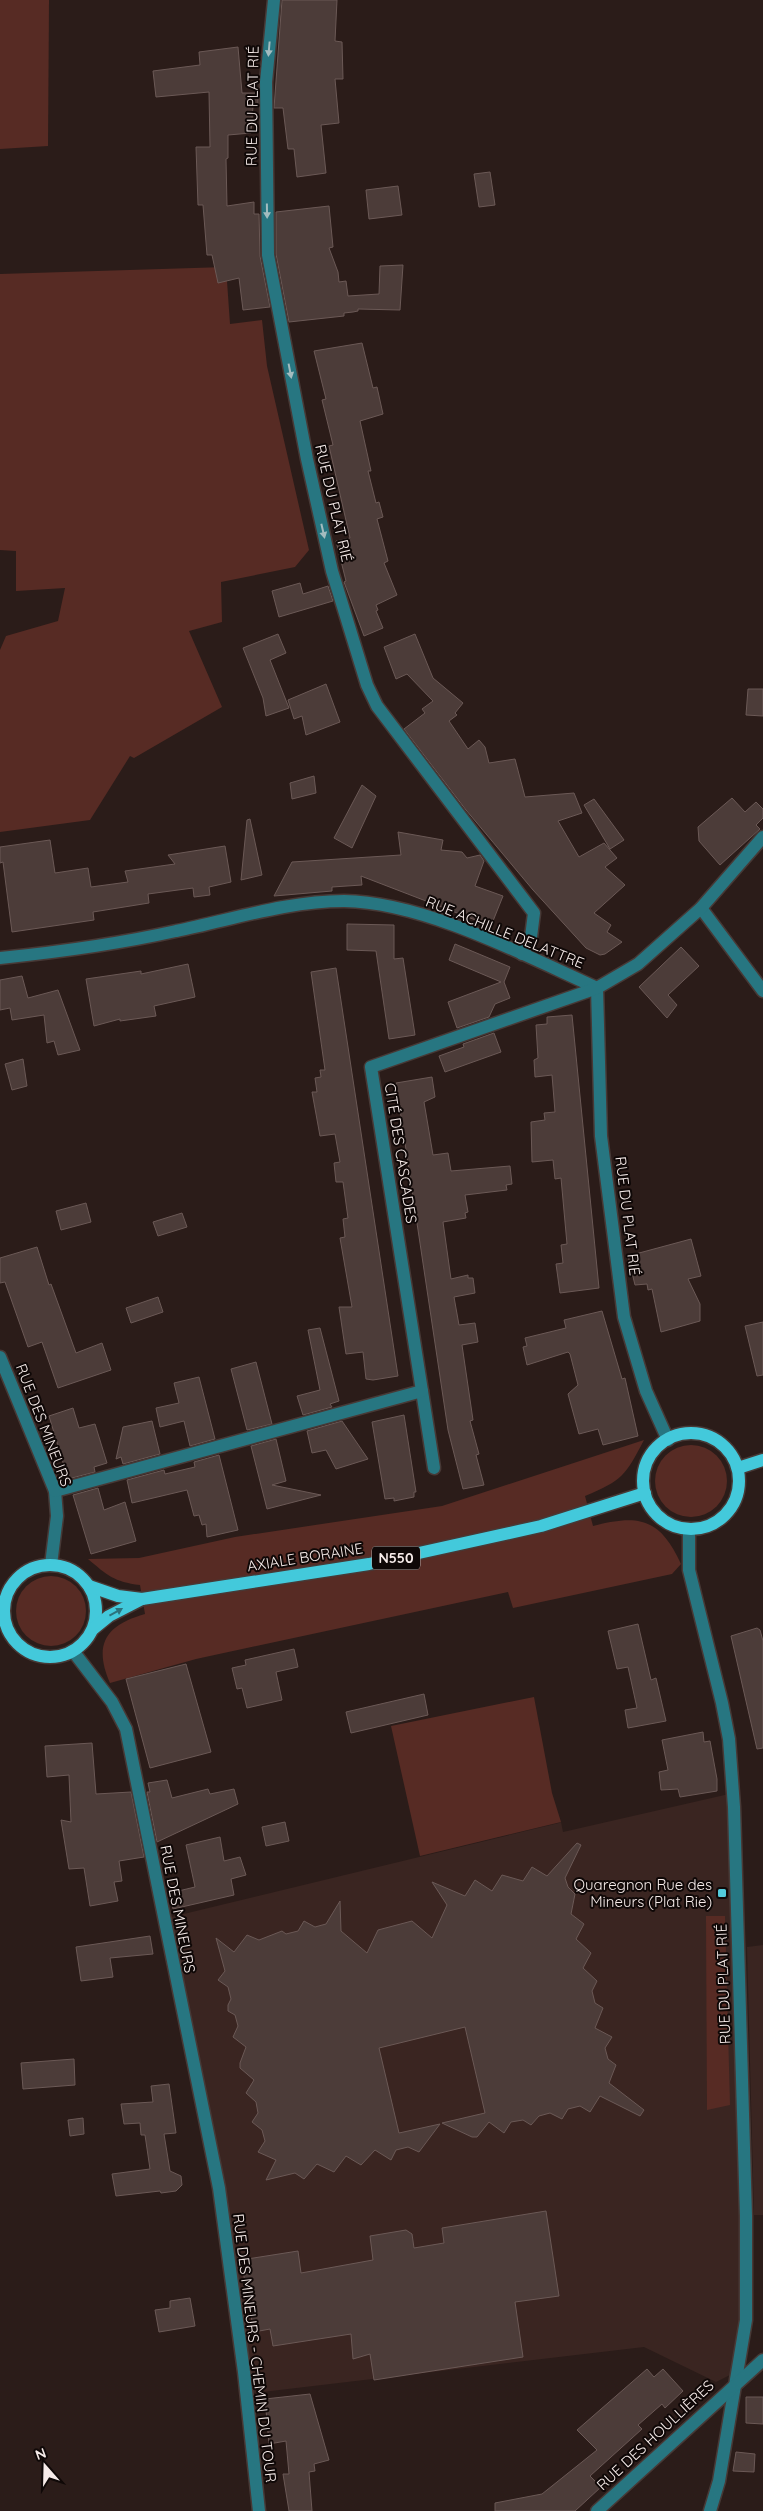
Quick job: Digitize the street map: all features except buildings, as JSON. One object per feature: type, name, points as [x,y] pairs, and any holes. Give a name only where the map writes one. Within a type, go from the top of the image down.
[{"type":"main road","points":[[688,1434],[710,1437],[722,1444],[732,1455],[738,1468],[737,1498],[729,1511],[718,1521],[704,1528],[689,1529],[674,1526],[661,1519],[651,1507],[645,1493],[645,1468],[658,1448],[668,1440],[688,1434]]},
{"type":"main road","points":[[738,1468],[763,1460]]},
{"type":"main road","name":"AXIALE BORAINE","points":[[142,1600],[369,1564],[541,1526],[645,1493]]},
{"type":"main road","points":[[51,1565],[27,1571],[17,1578],[5,1593],[5,1632],[29,1652],[44,1657],[59,1656],[73,1651]]},
{"type":"main road","name":"N550","points":[[51,1565],[66,1568],[79,1575],[89,1586],[118,1596],[142,1600]]},
{"type":"main road","points":[[89,1586],[95,1600],[96,1615],[93,1629]]},
{"type":"main road","name":"N550","points":[[73,1651],[85,1642],[93,1629],[109,1616],[142,1600]]},
{"type":"street","name":"RUE DU PLAT RIÉ","points":[[274,0],[266,82],[268,255],[306,459],[332,571],[367,685],[377,706],[534,913],[530,936],[522,954]]},
{"type":"street","points":[[597,988],[638,964],[701,908],[763,837]]},
{"type":"street","name":"RUE ACHILLE DELATTRE","points":[[0,958],[137,940],[274,909],[344,901],[414,912],[522,954],[597,988]]},
{"type":"street","points":[[701,908],[763,991]]},
{"type":"street","name":"RUE DU PLAT RIÉ","points":[[597,988],[601,1136],[624,1317],[646,1390],[668,1440]]},
{"type":"street","name":"CITÉ DES CASCADES","points":[[434,1468],[371,1067],[597,988]]},
{"type":"street","name":"RUE DES MINEURS","points":[[0,1357],[54,1491],[57,1516],[51,1565]]},
{"type":"street","points":[[54,1491],[422,1391]]},
{"type":"street","name":"RUE DU PLAT RIÉ","points":[[689,1529],[689,1570],[729,1739],[734,1807],[747,2263],[746,2320],[719,2481],[710,2511]]},
{"type":"street","name":"RUE DES MINEURS","points":[[73,1651],[112,1702],[126,1729],[219,2188]]},
{"type":"street","name":"RUE DES MINEURS - CHEMIN DU TOUR","points":[[219,2188],[244,2372],[259,2511]]},
{"type":"street","name":"RUE DES HOULLIÈRES","points":[[597,2511],[763,2360]]},
{"type":"shaded area","points":[[0,0],[49,0],[48,146],[0,149]]},
{"type":"shaded area","points":[[226,267],[230,324],[262,320],[267,366],[309,550],[295,567],[221,582],[222,622],[189,631],[222,707],[134,758],[130,756],[90,820],[0,832],[0,650],[6,636],[58,621],[65,588],[16,591],[16,551],[0,550],[0,274]]},
{"type":"shaded area","points":[[644,1440],[632,1462],[622,1475],[608,1486],[585,1496],[593,1526],[623,1520],[636,1521],[646,1523],[665,1537],[681,1564],[672,1574],[513,1608],[508,1592],[196,1659],[110,1683],[105,1669],[103,1647],[106,1638],[112,1630],[145,1614],[140,1585],[111,1577],[88,1559],[139,1558],[235,1537],[442,1506]]},
{"type":"shaded area","points":[[691,1445],[705,1448],[717,1455],[724,1467],[727,1481],[724,1495],[717,1507],[705,1514],[691,1517],[677,1514],[665,1507],[658,1495],[655,1481],[658,1467],[665,1455],[677,1448]]},
{"type":"shaded area","points":[[58,1576],[71,1582],[80,1591],[84,1597],[86,1611],[84,1625],[76,1636],[65,1644],[44,1646],[37,1644],[26,1636],[18,1625],[16,1604],[18,1597],[26,1586],[37,1578]]},
{"type":"shaded area","points":[[534,1697],[552,1793],[561,1822],[420,1856],[391,1726]]},
{"type":"shaded area","points":[[729,1794],[738,2104],[741,2315],[732,2374],[716,2382],[644,2347],[253,2393],[231,2235],[163,1919],[561,1822],[563,1832]]},
{"type":"shaded area","points":[[706,1916],[725,1916],[730,2105],[707,2110]]},
{"type":"shaded area","points":[[763,1945],[763,2215],[754,2215],[747,1947]]},
{"type":"place","name":"Quaregnon Rue des Mineurs (Plat Rie)","points":[[722,1893]]}]
